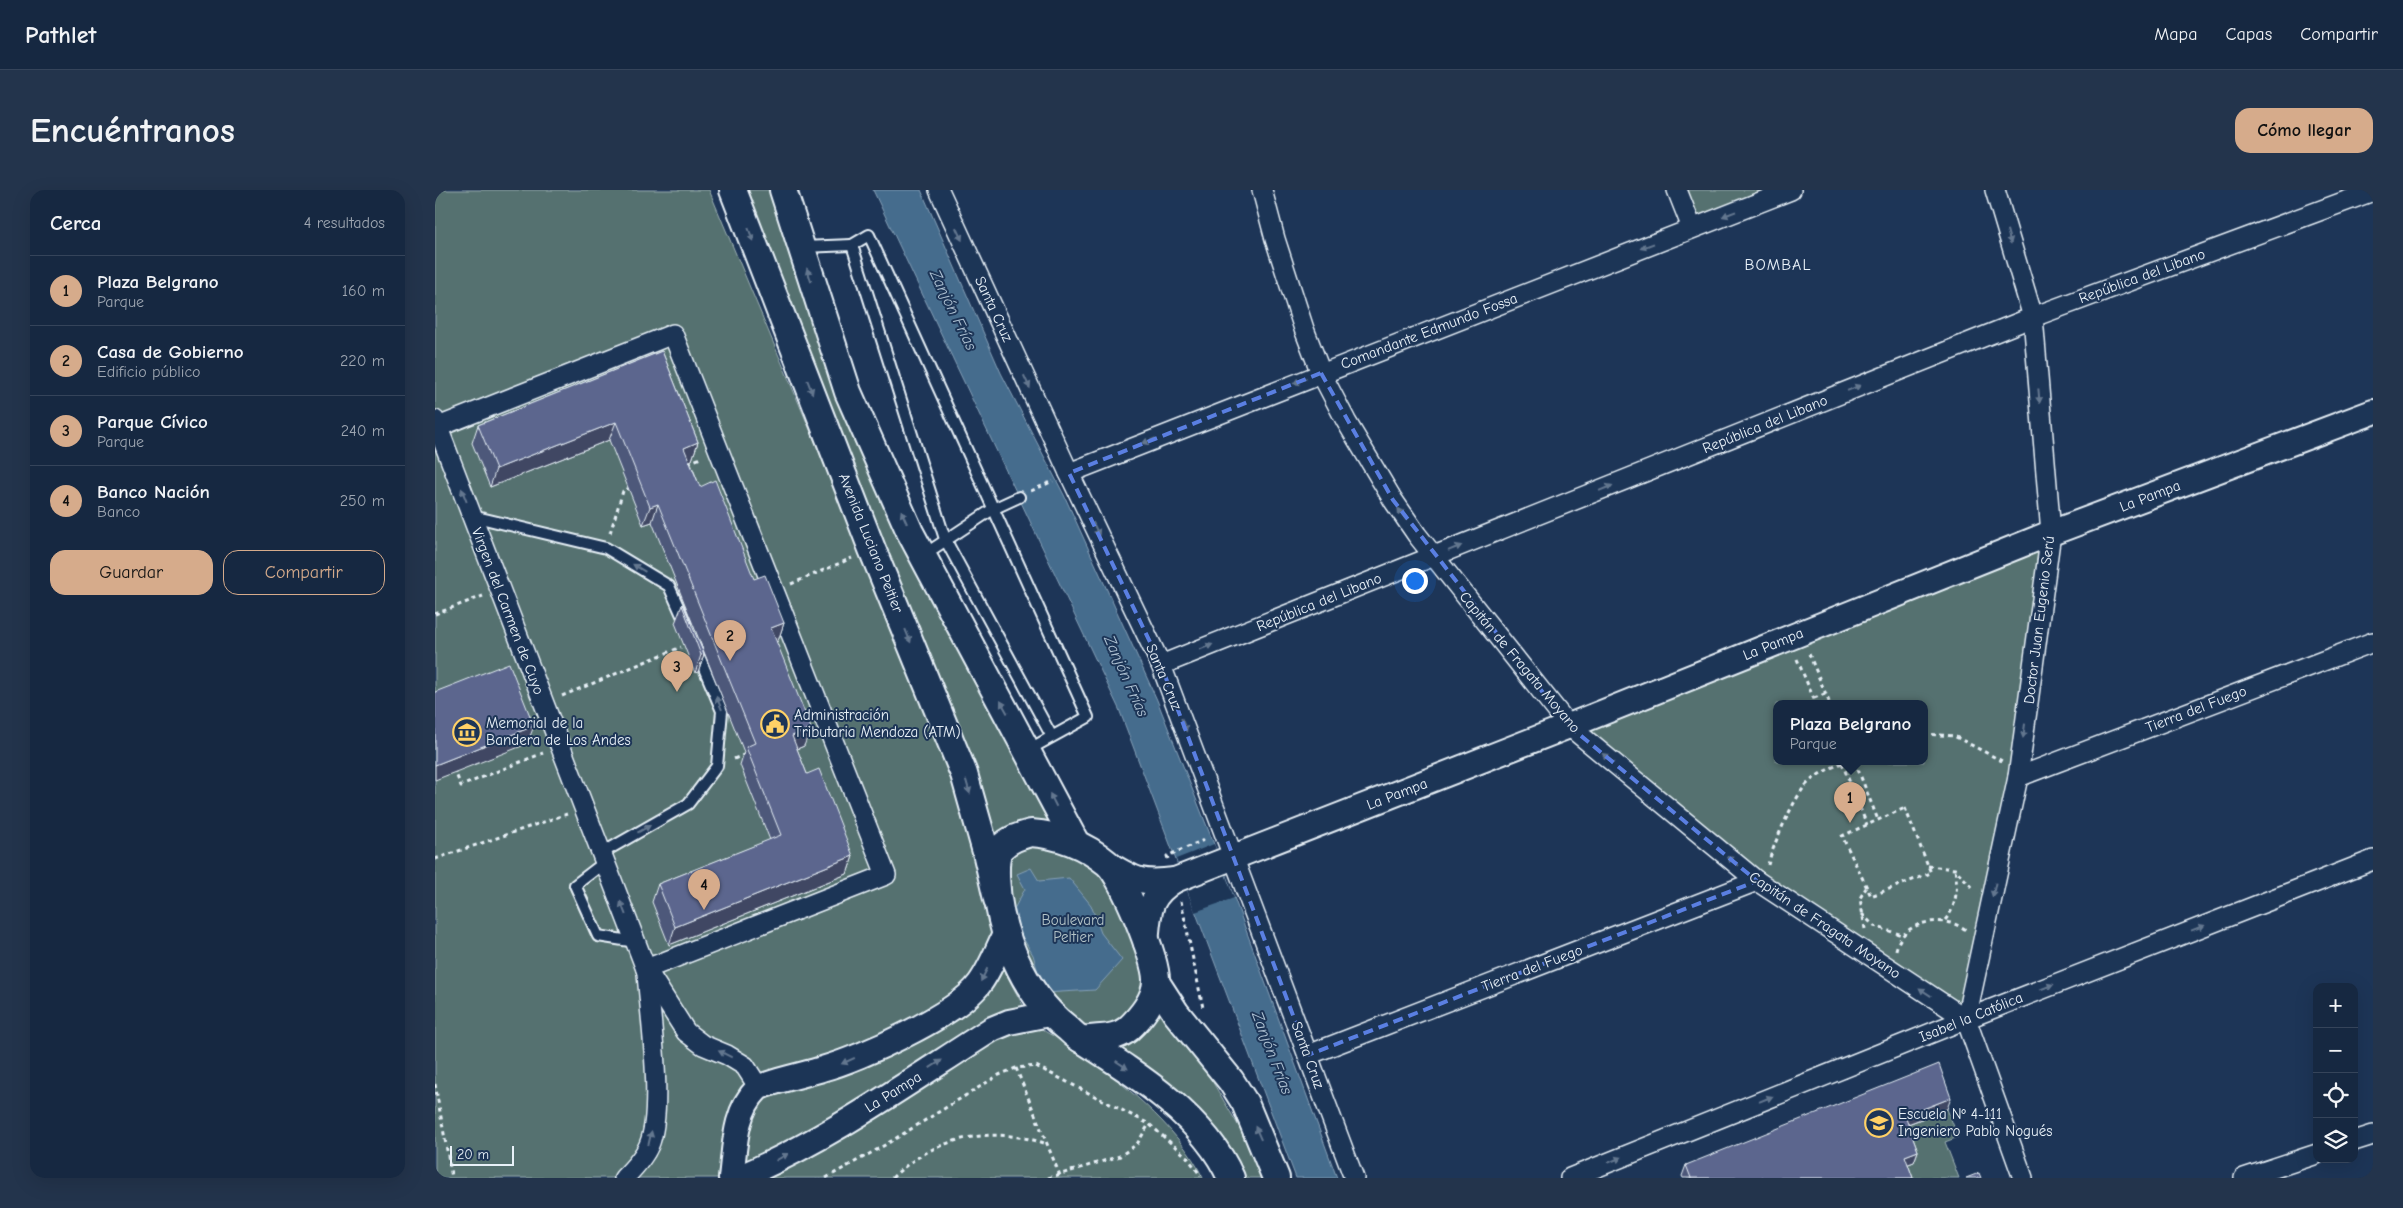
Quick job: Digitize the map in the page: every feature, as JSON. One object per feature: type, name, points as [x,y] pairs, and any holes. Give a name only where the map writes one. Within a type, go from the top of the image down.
[{"type":"main road","name":"Avenida Luciano Peltier","points":[[733,190],[872,549],[964,774],[987,852],[997,899]]},
{"type":"main road","points":[[783,190],[848,392],[922,557],[1028,750],[1076,843]]},
{"type":"main road","points":[[1231,1178],[1223,1160],[1182,1112],[1135,1073],[1081,1039],[1049,1014],[1021,971],[1006,932],[997,899],[996,862],[1000,849],[1013,838],[1031,832],[1052,834],[1076,843],[1108,864],[1131,901],[1154,966],[1157,982],[1176,1012],[1231,1081],[1245,1103],[1276,1178]]},
{"type":"main road","points":[[1081,1039],[1106,1038],[1126,1031],[1145,1009],[1157,982]]},
{"type":"street","points":[[1677,190],[1692,228]]},
{"type":"street","name":"Comandante Edmundo Fossa","points":[[1063,476],[1321,373],[1791,190]]},
{"type":"street","name":"Doctor Juan Eugenio Serú","points":[[1966,1019],[2014,771],[2051,533],[2033,317],[1995,190]]},
{"type":"street","name":"Santa Cruz","points":[[943,191],[1063,476],[1161,665],[1227,859],[1307,1055],[1354,1178]]},
{"type":"street","name":"Capitán de Fragata Moyano","points":[[1265,191],[1288,284],[1321,373],[1346,421],[1393,500],[1433,557],[1569,726],[1762,877],[1966,1019]]},
{"type":"street","name":"República del Libano","points":[[1161,665],[2033,317],[2373,191]]},
{"type":"street","points":[[436,424],[673,334],[886,875],[647,969]]},
{"type":"street","name":"La Pampa","points":[[1146,943],[1149,914],[1155,896],[1161,889],[1178,878],[1569,726],[2051,533],[2373,412]]},
{"type":"street","name":"Virgen del Carmen de Cuyo","points":[[436,424],[647,969],[686,1032],[703,1045],[727,1055],[745,1066],[759,1088]]},
{"type":"street","name":"Tierra del Fuego","points":[[2014,771],[2373,642]]},
{"type":"street","name":"Isabel la Católica","points":[[1570,1178],[1966,1019],[2373,860]]},
{"type":"street","name":"La Pampa","points":[[1108,864],[1135,880],[1151,882],[1178,878]]},
{"type":"street","name":"Tierra del Fuego","points":[[1307,1055],[1762,877]]},
{"type":"street","points":[[731,1178],[737,1130],[744,1106],[759,1088],[844,1063],[937,1017],[960,1002],[980,983],[1006,932]]},
{"type":"street","name":"Virgen del Carmen de Cuyo","points":[[624,1178],[634,1168],[649,1145],[654,1120],[655,1090],[647,969]]},
{"type":"street","name":"La Pampa","points":[[738,1178],[768,1165],[880,1101],[992,1029],[1009,1022],[1049,1014]]},
{"type":"street","points":[[1966,1019],[2023,1178]]},
{"type":"street","points":[[2358,1140],[2373,1135]]},
{"type":"street","points":[[2244,1178],[2313,1155]]},
{"type":"lane","points":[[800,247],[852,246],[869,235],[1088,717],[1051,735],[1028,750]]},
{"type":"lane","points":[[852,246],[945,539],[1051,735]]},
{"type":"lane","points":[[922,557],[945,539],[993,509],[1019,497]]},
{"type":"lane","points":[[472,516],[606,548],[669,586],[723,711],[717,766],[688,804],[603,857],[575,884],[598,936],[636,942]]},
{"type":"path","points":[[684,465],[719,450]]},
{"type":"path","points":[[1019,497],[1063,476]]},
{"type":"path","points":[[606,548],[623,491],[641,483]]},
{"type":"path","points":[[775,592],[872,549]]},
{"type":"path","points":[[435,614],[500,590]]},
{"type":"path","points":[[544,703],[691,638]]},
{"type":"path","points":[[1808,651],[1828,700]]},
{"type":"path","points":[[1796,656],[1814,698],[1825,694]]},
{"type":"path","points":[[1928,734],[1954,736],[2014,771]]},
{"type":"path","points":[[717,766],[753,751]]},
{"type":"path","points":[[451,761],[461,786],[532,758]]},
{"type":"path","points":[[1762,877],[1781,832],[1806,784],[1822,772],[1836,765]]},
{"type":"path","points":[[1843,765],[1867,824]]},
{"type":"path","points":[[1856,765],[1878,820]]},
{"type":"path","points":[[435,859],[584,808]]},
{"type":"path","points":[[1905,808],[1931,873],[1871,896],[1843,836],[1867,824],[1905,808]]},
{"type":"path","points":[[1204,1017],[1178,878],[1167,856],[1211,837]]},
{"type":"path","points":[[1928,866],[1955,869],[1966,878],[1976,891]]},
{"type":"path","points":[[1945,920],[1953,912],[1957,883],[1955,869]]},
{"type":"path","points":[[1867,887],[1860,898],[1861,913],[1868,936]]},
{"type":"path","points":[[1861,913],[1874,926],[1902,935]]},
{"type":"path","points":[[1894,958],[1897,942],[1902,935],[1926,922],[1945,920],[1961,926],[1973,934]]},
{"type":"path","points":[[826,1178],[881,1148],[999,1075],[1016,1068],[1036,1066],[1149,1124],[1187,1157],[1203,1178]]},
{"type":"path","points":[[1016,1068],[1060,1176]]},
{"type":"path","points":[[435,1084],[452,1178]]},
{"type":"path","points":[[1048,1178],[1060,1176],[1121,1156],[1137,1144],[1149,1124]]},
{"type":"path","points":[[892,1178],[918,1157],[935,1147],[973,1136],[1012,1135],[1047,1144]]},
{"type":"highlighted area","points":[[1321,373],[1393,500],[1569,726],[1757,881],[1308,1055],[1161,665],[1069,473]]},
{"type":"green space","points":[[435,190],[709,190],[954,772],[1005,971],[1009,979],[1025,1009],[1036,1023],[1049,1034],[1072,1045],[1127,1088],[1179,1140],[1203,1178],[435,1178]]},
{"type":"green space","name":"Boulevard Peltier","points":[[740,190],[780,190],[898,530],[1106,866],[1153,981],[1241,1130],[1263,1178],[1237,1178],[1076,1028],[1025,969]]},
{"type":"green space","points":[[1677,190],[1791,190],[1692,228]]},
{"type":"green space","points":[[2045,540],[2015,770],[1962,1010],[1761,876],[1579,727]]},
{"type":"green space","points":[[1947,1109],[1958,1137],[1945,1142],[1959,1178],[1909,1178],[1905,1166],[1913,1162],[1900,1127]]},
{"type":"water","name":"Zanjón Frías","points":[[873,190],[921,190],[1001,373],[1064,495],[1157,700],[1221,862],[1337,1178],[1296,1178],[1119,709]]},
{"type":"water","points":[[1031,868],[1039,881],[1069,878],[1091,905],[1101,933],[1122,960],[1095,990],[1044,993],[1033,955],[1010,916],[1025,889],[1017,874]]},
{"type":"pier","points":[[1214,844],[1234,898],[1195,912],[1176,859]]},
{"type":"building","points":[[662,351],[698,442],[684,448],[700,487],[715,480],[754,579],[765,575],[784,623],[771,628],[811,728],[792,736],[807,774],[819,769],[853,856],[675,927],[658,884],[781,835],[746,747],[755,743],[658,504],[650,507],[616,422],[496,469],[478,425]]},
{"type":"building","points":[[683,604],[704,654],[701,655]]},
{"type":"building","points":[[509,663],[534,726],[435,765],[435,692]]},
{"type":"building","name":"Escuela Nº 4-111 Ingeniero Pablo Nogués","points":[[1939,1064],[1951,1098],[1905,1116],[1918,1151],[1905,1156],[1913,1178],[1691,1178],[1686,1165]]},
{"type":"building","points":[[1979,1173],[1981,1178],[1966,1178]]},
{"type":"place","name":"Casa de Gobierno","points":[[730,661]]},
{"type":"place","name":"Parque Cívico","points":[[677,692]]},
{"type":"place","name":"Administración Tributaria Mendoza (ATM)","points":[[775,724]]},
{"type":"place","name":"Memorial de la Bandera de Los Andes","points":[[467,732]]},
{"type":"place","name":"Plaza Belgrano","points":[[1850,823]]},
{"type":"place","name":"Banco Nación","points":[[704,910]]},
{"type":"place","name":"Escuela Nº 4-111 Ingeniero Pablo Nogués","points":[[1879,1123]]},
{"type":"district","name":"BOMBAL","points":[[1778,265]]}]
